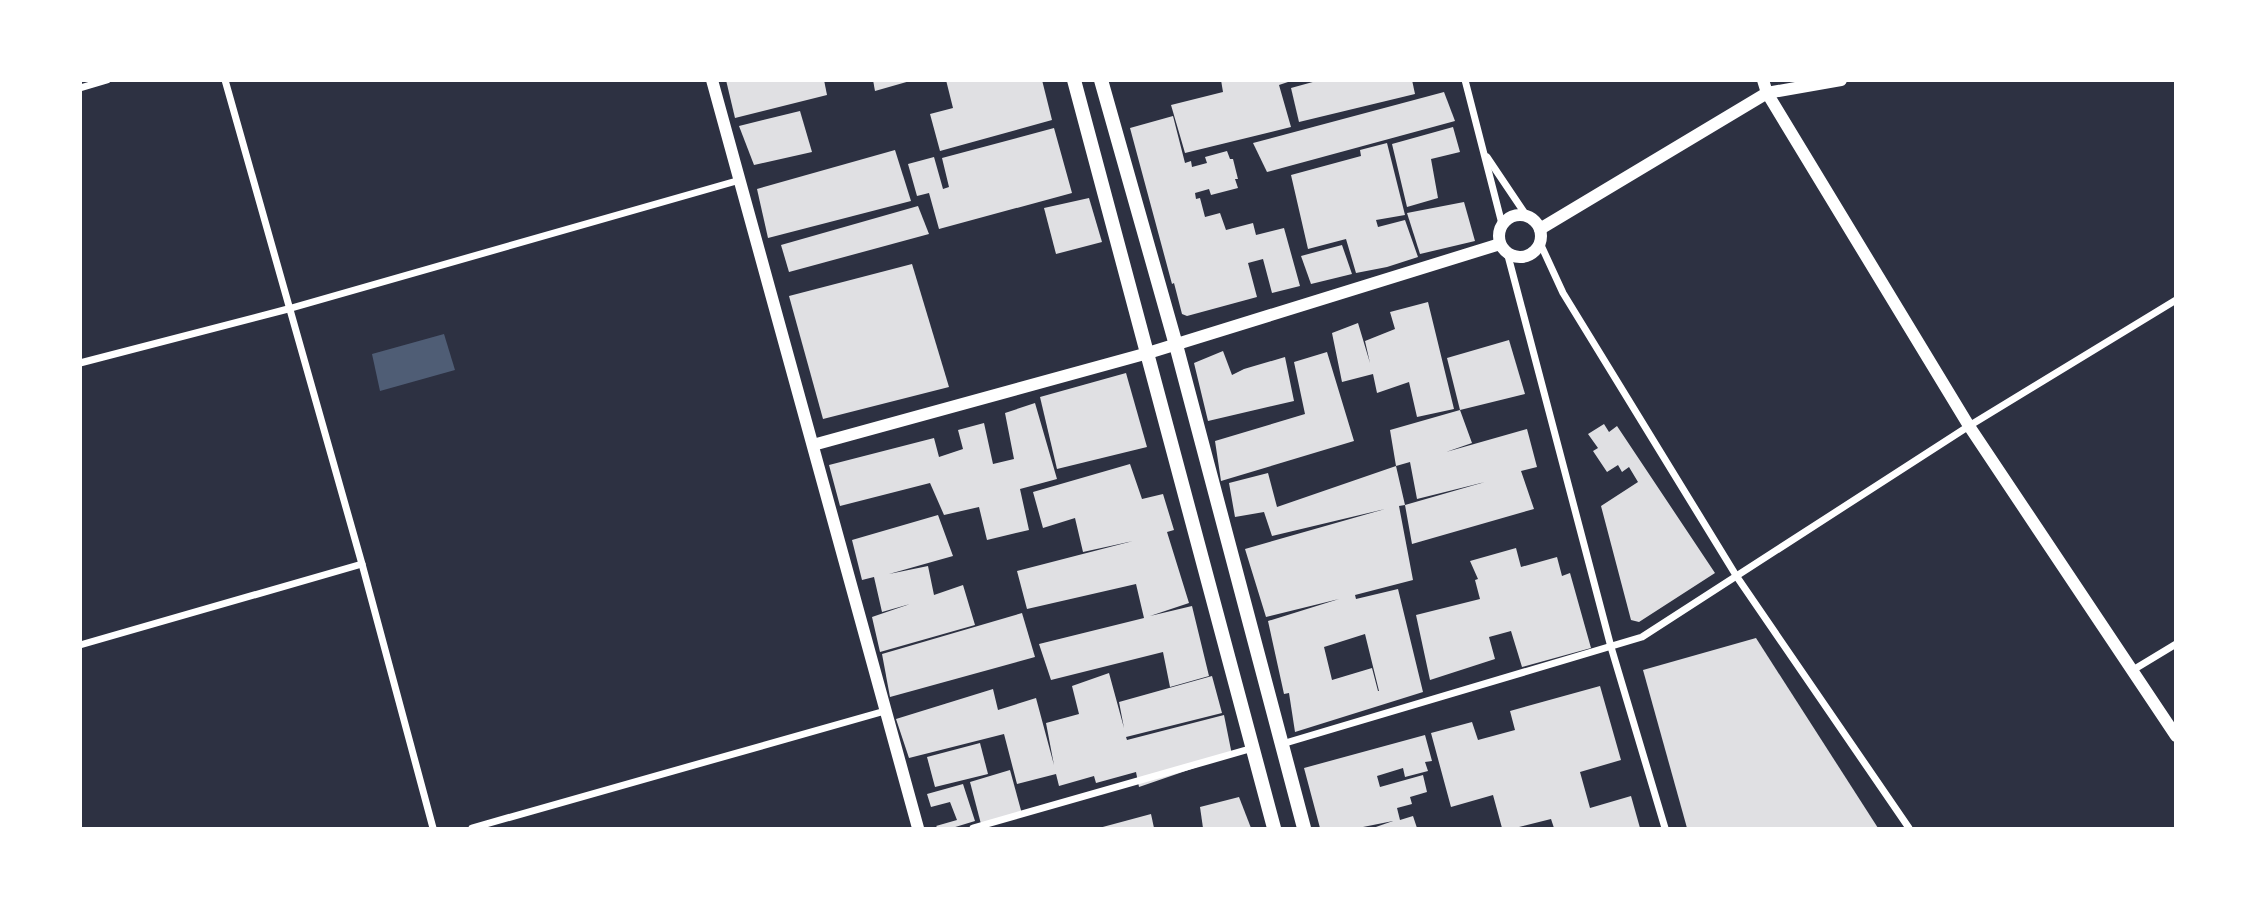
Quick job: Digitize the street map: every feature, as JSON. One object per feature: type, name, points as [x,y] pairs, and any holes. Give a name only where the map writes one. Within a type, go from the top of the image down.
[{"type":"main road","points":[[1074,80],[1274,828]]},
{"type":"main road","points":[[1101,80],[1304,828]]},
{"type":"street","points":[[80,88],[107,80]]},
{"type":"street","points":[[225,80],[362,564],[433,828]]},
{"type":"street","points":[[712,80],[918,828]]},
{"type":"street","points":[[1465,80],[1502,224]]},
{"type":"street","points":[[1540,229],[1765,87],[1841,80]]},
{"type":"street","points":[[1765,87],[1969,426],[2175,736]]},
{"type":"street","points":[[1484,153],[1526,215]]},
{"type":"street","points":[[80,363],[288,309],[740,180]]},
{"type":"street","points":[[1665,828],[1611,647],[1503,248],[1499,231],[1512,215],[1532,218],[1540,229],[1540,243],[1563,293],[1737,577],[1909,828]]},
{"type":"street","points":[[813,445],[1147,353],[1503,248],[1517,257],[1525,257],[1537,249],[1540,243]]},
{"type":"street","points":[[1281,744],[1642,636],[1969,426],[2175,300]]},
{"type":"street","points":[[80,645],[362,564]]},
{"type":"street","points":[[2133,670],[2175,644]]},
{"type":"street","points":[[472,828],[886,711]]},
{"type":"street","points":[[973,828],[1254,748]]},
{"type":"water","points":[[444,334],[455,370],[380,391],[372,354]]},
{"type":"building","points":[[726,80],[824,80],[827,95],[735,118]]},
{"type":"building","points":[[873,80],[910,80],[910,81],[875,91]]},
{"type":"building","points":[[946,80],[1042,80],[1052,120],[940,151],[930,114],[953,108]]},
{"type":"building","points":[[1221,80],[1294,80],[1279,85],[1291,127],[1185,153],[1171,105],[1223,92]]},
{"type":"building","points":[[1320,80],[1412,80],[1415,94],[1299,122],[1291,88]]},
{"type":"building","points":[[1444,92],[1455,121],[1267,172],[1253,143]]},
{"type":"building","points":[[800,111],[812,152],[754,165],[739,126]]},
{"type":"building","points":[[1173,116],[1185,163],[1191,161],[1192,167],[1207,163],[1205,157],[1227,151],[1230,159],[1233,159],[1238,188],[1211,195],[1209,189],[1195,193],[1196,199],[1200,198],[1205,217],[1220,213],[1226,230],[1253,223],[1256,235],[1284,228],[1300,286],[1272,293],[1263,259],[1248,263],[1257,297],[1187,316],[1182,314],[1130,128]]},
{"type":"building","points":[[1453,127],[1460,152],[1431,159],[1438,198],[1407,207],[1392,144]]},
{"type":"building","points":[[1054,128],[1072,193],[939,229],[929,193],[917,196],[908,164],[934,157],[943,189],[949,187],[942,158]]},
{"type":"building","points":[[1387,143],[1405,215],[1376,220],[1378,227],[1405,220],[1418,257],[1356,273],[1346,239],[1308,249],[1291,175],[1361,156],[1360,150]]},
{"type":"building","points":[[895,150],[911,201],[768,238],[757,189]]},
{"type":"building","points":[[1089,198],[1102,242],[1056,254],[1044,208]]},
{"type":"building","points":[[1464,202],[1475,241],[1420,254],[1407,213]]},
{"type":"building","points":[[918,206],[929,234],[789,272],[781,245]]},
{"type":"building","points":[[1342,245],[1352,274],[1311,284],[1301,256]]},
{"type":"building","points":[[912,264],[949,387],[823,419],[789,296]]},
{"type":"building","points":[[1428,302],[1454,409],[1417,417],[1409,382],[1377,393],[1373,374],[1342,382],[1332,333],[1358,323],[1370,363],[1365,341],[1395,329],[1390,312]]},
{"type":"building","points":[[1509,340],[1525,394],[1460,410],[1447,358]]},
{"type":"building","points":[[1223,351],[1232,375],[1285,357],[1294,401],[1208,421],[1194,363]]},
{"type":"building","points":[[1327,352],[1354,441],[1221,481],[1215,441],[1305,414],[1294,362]]},
{"type":"building","points":[[1126,373],[1147,447],[1057,469],[1040,397]]},
{"type":"building","points":[[1035,403],[1057,479],[1020,489],[1029,530],[987,540],[979,507],[944,515],[930,483],[840,506],[829,465],[934,438],[939,457],[963,449],[958,430],[984,423],[993,464],[1014,459],[1005,413]]},
{"type":"building","points":[[1460,410],[1472,443],[1446,452],[1527,429],[1537,467],[1521,471],[1534,509],[1412,544],[1405,505],[1485,482],[1417,499],[1410,462],[1396,466],[1390,430]]},
{"type":"building","points":[[1604,424],[1609,432],[1617,426],[1715,573],[1639,622],[1631,620],[1601,506],[1638,482],[1629,467],[1622,472],[1618,465],[1607,472],[1593,451],[1598,448],[1588,434]]},
{"type":"building","points":[[1130,464],[1142,499],[1163,494],[1174,530],[1167,532],[1189,603],[1150,616],[1192,606],[1209,676],[1170,687],[1163,652],[1051,680],[1039,644],[1144,618],[1136,584],[1027,609],[1017,571],[1133,541],[1083,552],[1075,518],[1043,528],[1033,492]]},
{"type":"building","points":[[1396,466],[1405,505],[1399,506],[1413,580],[1355,595],[1356,599],[1398,589],[1423,692],[1295,732],[1289,693],[1284,694],[1268,621],[1339,599],[1266,617],[1245,549],[1385,509],[1272,536],[1264,512],[1235,517],[1229,483],[1268,473],[1277,507]],"holes":[[[1365,634],[1379,691],[1372,668],[1332,680],[1324,647]]]},
{"type":"building","points":[[938,515],[953,556],[889,574],[928,566],[934,595],[963,585],[975,625],[880,652],[872,617],[910,604],[882,612],[874,577],[862,580],[852,540]]},
{"type":"building","points":[[1516,548],[1521,567],[1557,557],[1562,576],[1570,573],[1591,648],[1522,667],[1511,631],[1489,637],[1495,659],[1430,680],[1416,615],[1480,599],[1475,580],[1478,579],[1470,561]]},
{"type":"building","points":[[1022,613],[1035,657],[890,697],[882,654]]},
{"type":"building","points":[[1756,638],[1878,828],[1687,828],[1643,670]]},
{"type":"building","points":[[1109,673],[1124,728],[1119,702],[1212,676],[1222,713],[1126,737],[1127,740],[1224,715],[1232,755],[1139,787],[1136,772],[1096,783],[1094,776],[1059,786],[1056,774],[1017,784],[1004,734],[909,758],[896,719],[993,689],[998,710],[1036,698],[1054,765],[1046,723],[1079,714],[1072,686]]},
{"type":"building","points":[[1600,686],[1621,760],[1580,772],[1590,808],[1631,796],[1640,828],[1554,828],[1551,819],[1515,828],[1502,828],[1493,795],[1451,807],[1431,733],[1472,722],[1478,740],[1515,730],[1510,711]]},
{"type":"building","points":[[1425,735],[1432,761],[1425,762],[1428,771],[1405,777],[1403,768],[1377,776],[1380,787],[1423,775],[1427,792],[1410,797],[1412,804],[1397,808],[1400,820],[1413,816],[1417,828],[1373,828],[1393,821],[1358,828],[1320,828],[1304,768]]},
{"type":"building","points":[[980,743],[988,774],[935,787],[927,757]]},
{"type":"building","points":[[1010,770],[1022,814],[981,824],[970,782]]},
{"type":"building","points":[[963,784],[975,821],[952,828],[938,828],[936,826],[957,820],[950,802],[931,807],[927,794]]},
{"type":"building","points":[[1239,797],[1251,828],[1203,828],[1200,807]]},
{"type":"building","points":[[1151,814],[1154,828],[1099,828]]}]
